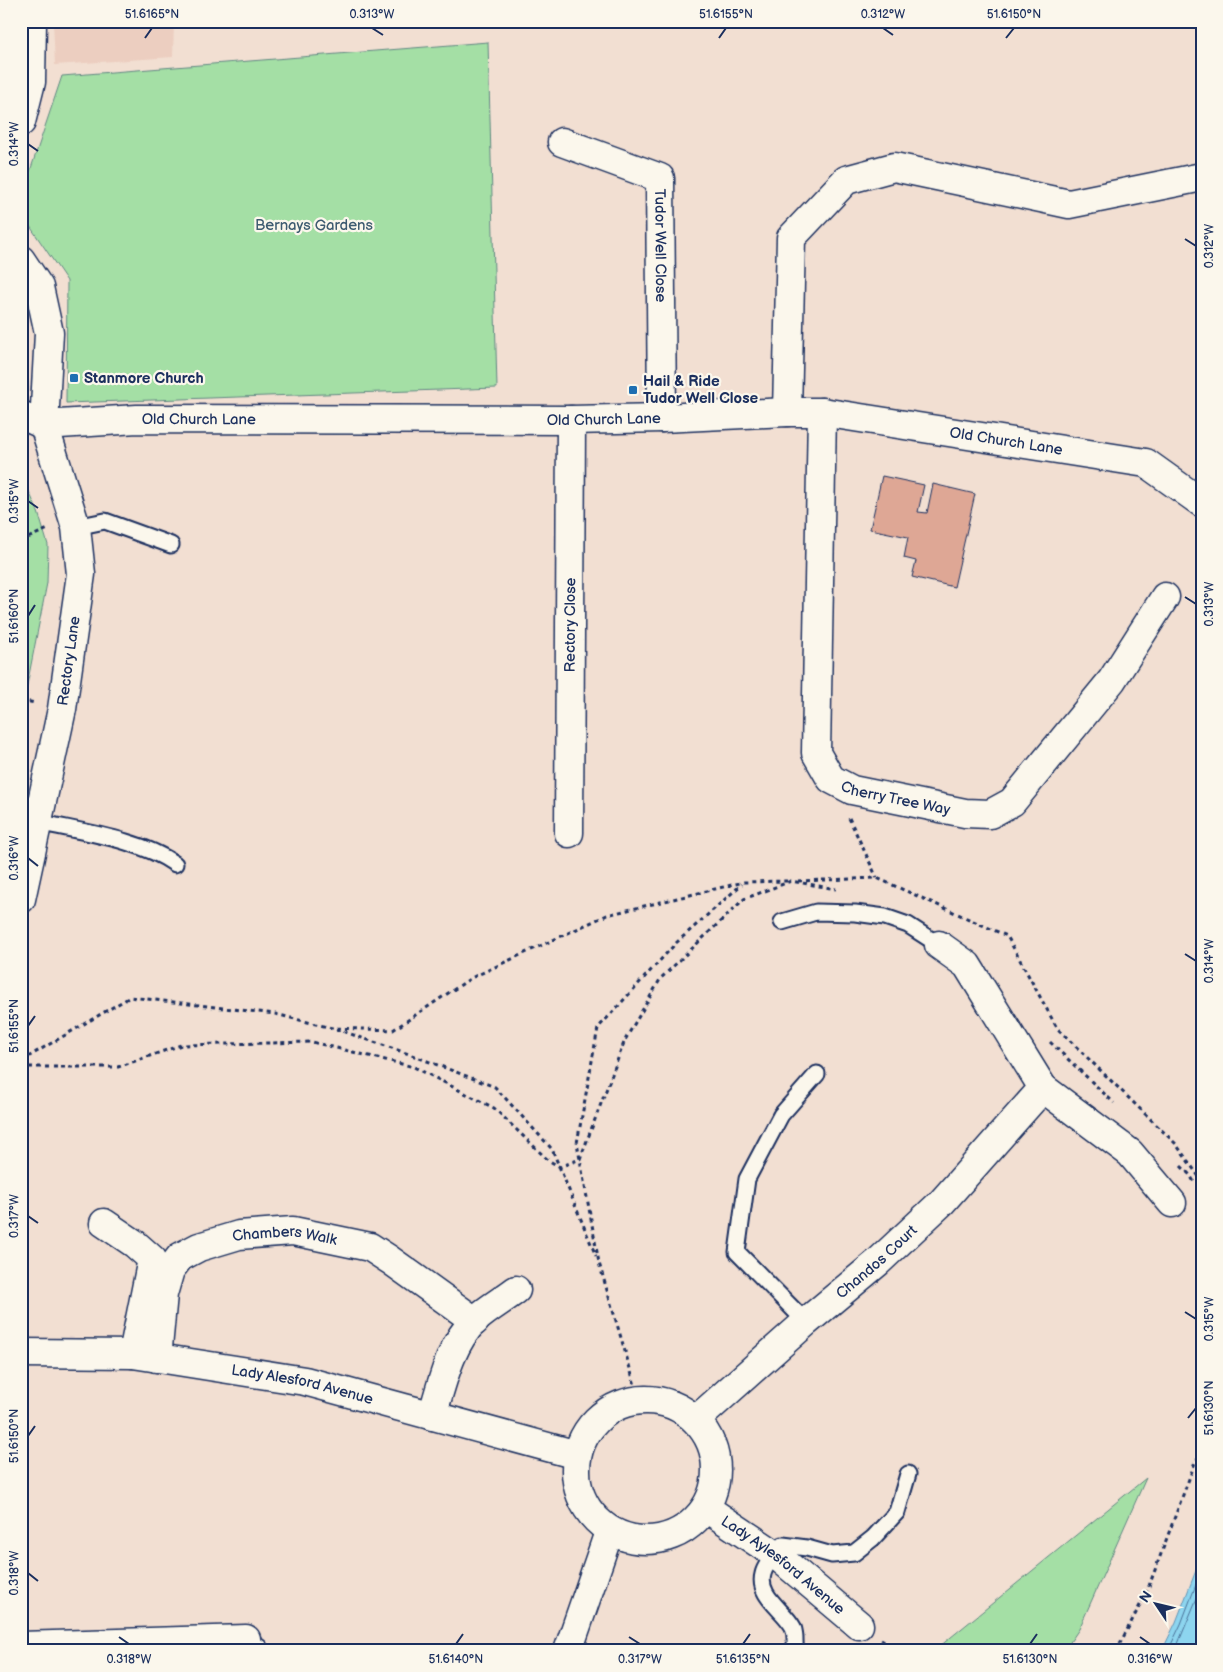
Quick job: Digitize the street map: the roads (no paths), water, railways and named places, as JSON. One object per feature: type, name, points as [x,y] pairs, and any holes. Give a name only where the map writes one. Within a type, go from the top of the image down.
[{"type":"street","points":[[21,122],[31,82],[32,21]]},
{"type":"street","name":"Tudor Well Close","points":[[562,142],[660,178],[662,418]]},
{"type":"street","points":[[787,412],[791,238],[846,180],[894,167],[1069,204],[1202,177]]},
{"type":"street","points":[[21,260],[39,287],[49,333],[33,420]]},
{"type":"street","name":"Old Church Lane","points":[[33,420],[571,420],[822,412],[1146,463],[1202,503]]},
{"type":"street","name":"Cherry Tree Way","points":[[822,412],[816,754],[831,779],[852,790],[965,813],[990,814],[1012,802],[1112,680],[1165,597]]},
{"type":"street","name":"Rectory Lane","points":[[21,899],[62,709],[81,574],[76,527],[33,420]]},
{"type":"street","name":"Rectory Close","points":[[569,832],[571,420]]},
{"type":"street","points":[[939,945],[967,965],[1043,1088],[1130,1153],[1172,1203]]},
{"type":"street","name":"Chandos Court","points":[[696,1420],[806,1322],[878,1262],[942,1202],[1043,1088]]},
{"type":"street","points":[[104,1223],[152,1258],[145,1356]]},
{"type":"street","name":"Chambers Walk","points":[[145,1356],[170,1270],[180,1257],[199,1247],[239,1235],[293,1231],[370,1248],[474,1321]]},
{"type":"street","points":[[432,1416],[443,1378],[459,1341],[474,1321],[516,1290]]},
{"type":"street","name":"Lady Alesford Avenue","points":[[21,1353],[145,1356],[305,1381],[576,1454]]},
{"type":"street","points":[[639,1399],[663,1401],[686,1411],[696,1420],[710,1440],[717,1464],[714,1489],[706,1508],[690,1526],[668,1538],[644,1541],[609,1532],[591,1515],[578,1494],[575,1469],[576,1454],[586,1432],[603,1414],[625,1402],[639,1399]]},
{"type":"street","name":"Lady Aylesford Avenue","points":[[706,1508],[776,1555],[859,1625]]},
{"type":"street","points":[[568,1651],[609,1532]]},
{"type":"street","points":[[21,1646],[254,1645]]},
{"type":"lane","points":[[76,527],[105,521],[171,545]]},
{"type":"lane","points":[[38,822],[129,842],[161,854],[175,864]]},
{"type":"lane","points":[[782,922],[816,912],[855,913],[885,917],[908,924],[939,945]]},
{"type":"lane","points":[[806,1322],[737,1252],[747,1179],[781,1114],[817,1074]]},
{"type":"lane","points":[[795,1651],[793,1627],[764,1590],[762,1577],[764,1571],[783,1545],[806,1548],[832,1555],[854,1553],[874,1538],[896,1512],[908,1474]]},
{"type":"water","points":[[1202,1555],[1202,1651],[1162,1651],[1176,1622]]},
{"type":"place","name":"Stanmore Church","points":[[74,378]]},
{"type":"place","name":"Hail & Ride Tudor Well Close","points":[[633,390]]},
{"type":"park label","name":"Bernays Gardens","points":[[314,225]]}]
